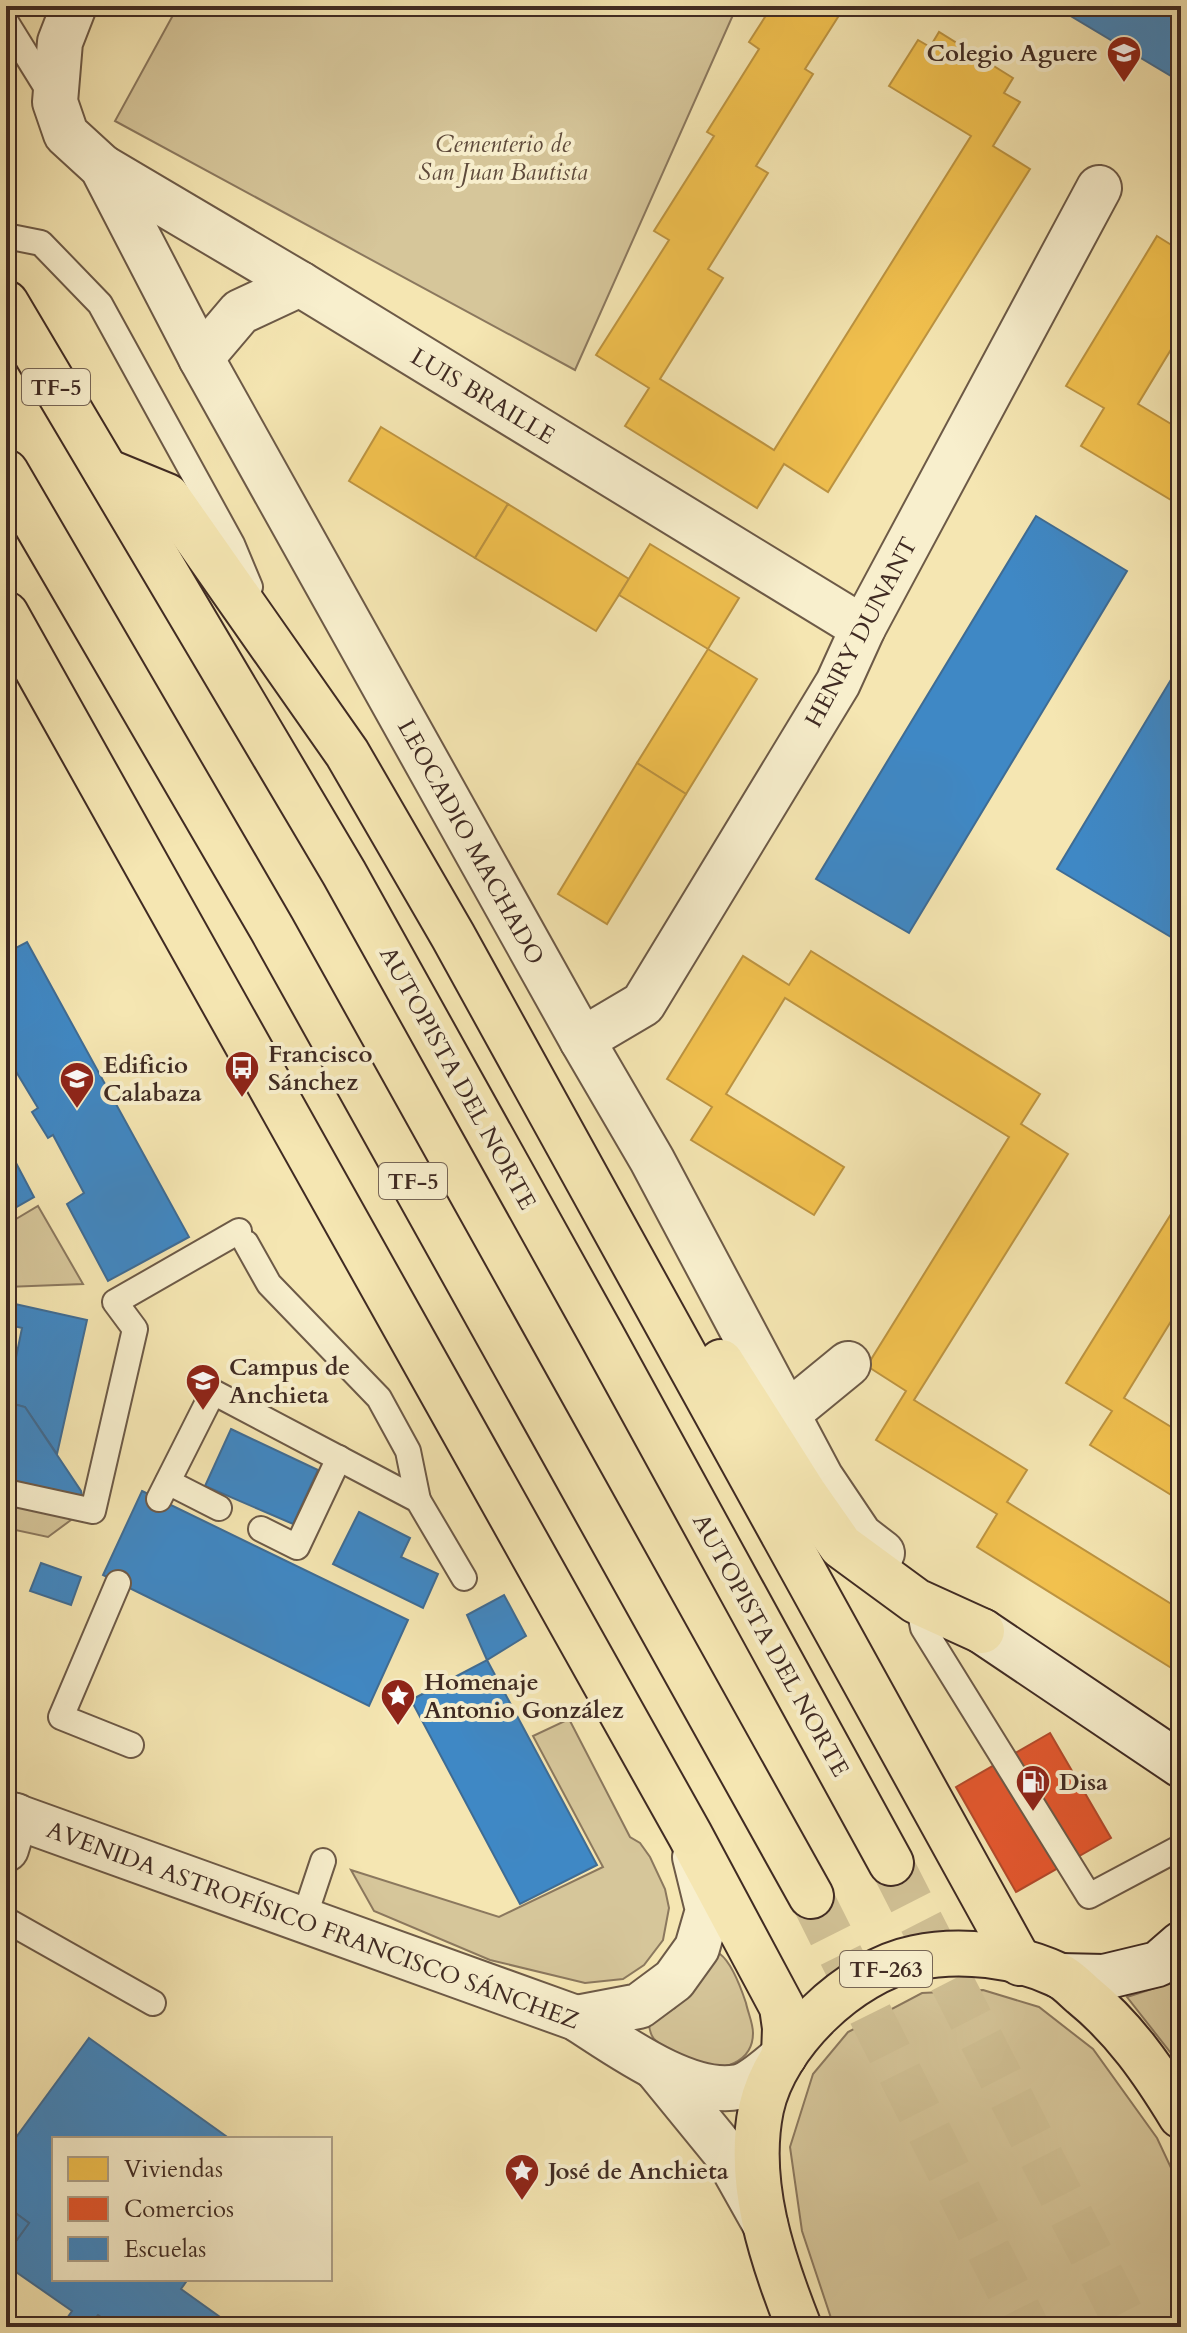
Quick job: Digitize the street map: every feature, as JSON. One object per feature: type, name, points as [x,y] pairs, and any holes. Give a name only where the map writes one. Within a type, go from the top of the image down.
[{"type":"main road","name":"AUTOPISTA DEL NORTE","points":[[6,303],[344,873],[595,1322],[891,1863]]},
{"type":"main road","points":[[106,471],[167,496],[347,753],[1040,1969]]},
{"type":"main road","name":"TF-5","points":[[6,472],[280,943],[811,1896]]},
{"type":"main road","points":[[6,614],[690,1835],[782,2007],[784,2056]]},
{"type":"main road","points":[[453,936],[787,1466],[841,1546],[876,1574],[918,1591],[982,1631]]},
{"type":"main road","name":"TF-263","points":[[799,2327],[772,2249],[756,2174],[761,2106],[784,2056],[804,2028],[838,1996],[870,1975],[914,1958],[958,1954],[986,1955],[1040,1969],[1097,2006],[1131,2040],[1181,2116]]},
{"type":"main road","points":[[771,2327],[772,2249]]},
{"type":"street","name":"LEOCADIO MACHADO","points":[[74,6],[60,42],[55,102],[66,134],[102,167],[201,358],[652,1160],[821,1478],[860,1536],[918,1591]]},
{"type":"street","name":"LUIS BRAILLE","points":[[102,167],[300,284],[863,628]]},
{"type":"street","name":"HENRY DUNANT","points":[[582,1040],[643,1004],[838,683],[863,628],[1099,188]]},
{"type":"street","points":[[201,358],[240,312],[300,284]]},
{"type":"street","points":[[787,1414],[848,1364]]},
{"type":"street","points":[[982,1631],[1181,1765]]},
{"type":"street","name":"AVENIDA ASTROFÍSICO FRANCISCO SÁNCHEZ","points":[[9,1826],[303,1921],[576,2018],[657,2069],[715,2088],[741,2087],[784,2056]]},
{"type":"street","points":[[576,2018],[639,2006],[674,1980],[697,1948],[708,1910],[690,1835]]},
{"type":"street","points":[[1040,1969],[1104,1977],[1158,1964],[1181,1944]]},
{"type":"street","name":"AVENIDA ASTROFÍSICO FRANCISCO SÁNCHEZ","points":[[657,2069],[724,2151],[772,2249]]},
{"type":"lane","points":[[6,22],[55,102]]},
{"type":"lane","points":[[6,236],[41,243],[100,304],[232,544],[280,659]]},
{"type":"lane","points":[[6,1492],[93,1511],[135,1329],[115,1302],[243,1237],[269,1284],[379,1398],[408,1451],[418,1500],[464,1578]]},
{"type":"lane","points":[[219,1508],[163,1490],[213,1392],[418,1500]]},
{"type":"lane","points":[[261,1529],[297,1547],[339,1458]]},
{"type":"lane","points":[[118,1583],[61,1717],[131,1745]]},
{"type":"lane","points":[[918,1591],[923,1628],[1089,1896],[1179,1850]]},
{"type":"lane","points":[[303,1921],[323,1861]]},
{"type":"lane","points":[[6,1920],[153,2003]]},
{"type":"green space","name":"Cementerio de San Juan Bautista","points":[[178,6],[737,6],[575,370],[115,121]]},
{"type":"green space","points":[[38,1206],[83,1284],[6,1287],[6,1225]]},
{"type":"green space","points":[[6,1502],[75,1517],[48,1537],[6,1528]]},
{"type":"green space","points":[[569,1719],[630,1837],[640,1843],[650,1857],[665,1889],[669,1908],[663,1940],[644,1965],[623,1979],[585,1983],[490,1960],[374,1911],[351,1870],[499,1917],[603,1867],[533,1736]]},
{"type":"green space","points":[[720,1954],[739,1983],[752,2026],[752,2043],[742,2058],[734,2063],[707,2067],[688,2061],[657,2042],[649,2022],[675,2008],[715,1955]]},
{"type":"green space","points":[[1181,1973],[1181,2066],[1127,1997],[1167,1984]]},
{"type":"green space","points":[[983,1990],[1039,2007],[1093,2049],[1157,2138],[1181,2189],[1181,2327],[834,2327],[802,2231],[790,2147],[813,2074],[848,2032],[922,1993]]},
{"type":"building: Viviendas","points":[[772,6],[845,6],[805,69],[813,74],[756,166],[768,173],[708,269],[723,278],[660,379],[774,450],[971,136],[889,86],[918,40],[930,47],[939,32],[1013,78],[1004,93],[1020,102],[993,146],[1030,169],[828,492],[784,464],[757,508],[625,426],[649,388],[596,355],[669,240],[654,231],[714,136],[707,132],[759,49],[749,42]]},
{"type":"building: Viviendas","points":[[1157,236],[1181,251],[1181,333],[1138,404],[1181,430],[1181,506],[1081,446],[1104,408],[1066,386]]},
{"type":"building: Viviendas","points":[[381,427],[508,504],[475,558],[349,481]]},
{"type":"building: Viviendas","points":[[508,504],[629,579],[596,631],[475,558]]},
{"type":"building: Viviendas","points":[[650,544],[739,598],[708,649],[619,595]]},
{"type":"building: Viviendas","points":[[708,649],[757,679],[686,794],[637,763]]},
{"type":"building: Viviendas","points":[[637,763],[686,794],[607,924],[558,894]]},
{"type":"building: Viviendas","points":[[811,951],[1040,1094],[1021,1124],[1068,1154],[914,1400],[1027,1470],[1007,1502],[1181,1610],[1181,1674],[977,1547],[997,1514],[876,1440],[906,1391],[867,1366],[1009,1137],[785,998],[726,1094],[844,1167],[814,1215],[691,1140],[712,1107],[667,1079],[743,956],[789,985]]},
{"type":"building: Viviendas","points":[[1181,1198],[1181,1305],[1124,1398],[1181,1433],[1181,1501],[1090,1445],[1112,1411],[1066,1383]]},
{"type":"building: Comercios","name":"Disa","points":[[1050,1733],[1111,1838],[1016,1892],[956,1787]]},
{"type":"building: Escuelas","points":[[1054,6],[1181,6],[1181,82]]},
{"type":"building: Escuelas","points":[[1036,516],[1127,571],[909,933],[816,879]]},
{"type":"building: Escuelas","points":[[1181,663],[1181,943],[1057,869]]},
{"type":"building: Escuelas","name":"Edificio Calabaza","points":[[27,942],[189,1237],[108,1281],[67,1204],[84,1193],[53,1135],[48,1138],[32,1112],[38,1108],[6,1055],[6,953]]},
{"type":"building: Escuelas","points":[[6,1144],[34,1197],[6,1213]]},
{"type":"building: Escuelas","points":[[6,1302],[87,1320],[57,1454],[25,1407],[7,1402],[22,1328],[6,1324]]},
{"type":"building: Escuelas","points":[[6,1402],[25,1407],[82,1496],[6,1479]]},
{"type":"building: Escuelas","points":[[231,1429],[318,1470],[293,1524],[205,1486]]},
{"type":"building: Escuelas","points":[[142,1491],[408,1620],[369,1706],[103,1575]]},
{"type":"building: Escuelas","points":[[359,1512],[410,1538],[401,1557],[438,1574],[423,1608],[333,1564]]},
{"type":"building: Escuelas","points":[[41,1563],[81,1577],[71,1605],[30,1591]]},
{"type":"building: Escuelas","points":[[504,1595],[526,1636],[487,1660],[467,1615]]},
{"type":"building: Escuelas","points":[[487,1660],[597,1865],[520,1904],[411,1700]]},
{"type":"building: Escuelas","points":[[89,2038],[227,2137],[52,2137],[52,2281],[187,2281],[181,2289],[234,2327],[116,2327],[98,2315],[89,2327],[61,2327],[72,2311],[6,2265],[6,2255],[29,2223],[6,2206],[6,2151]]},
{"type":"building: Escuelas","points":[[6,2206],[29,2223],[6,2255]]},
{"type":"tunnel","points":[[891,1863],[1128,2327]]},
{"type":"tunnel","points":[[811,1896],[1027,2327]]},
{"type":"place","name":"Colegio Aguere","points":[[1124,84]]},
{"type":"place","name":"Francisco Sánchez","points":[[242,1099]]},
{"type":"place","name":"Edificio Calabaza","points":[[77,1110]]},
{"type":"place","name":"Campus de Anchieta","points":[[203,1412]]},
{"type":"place","name":"Homenaje Antonio González","points":[[398,1727]]},
{"type":"place","name":"Disa","points":[[1033,1813]]},
{"type":"place","name":"José de Anchieta","points":[[522,2202]]}]
